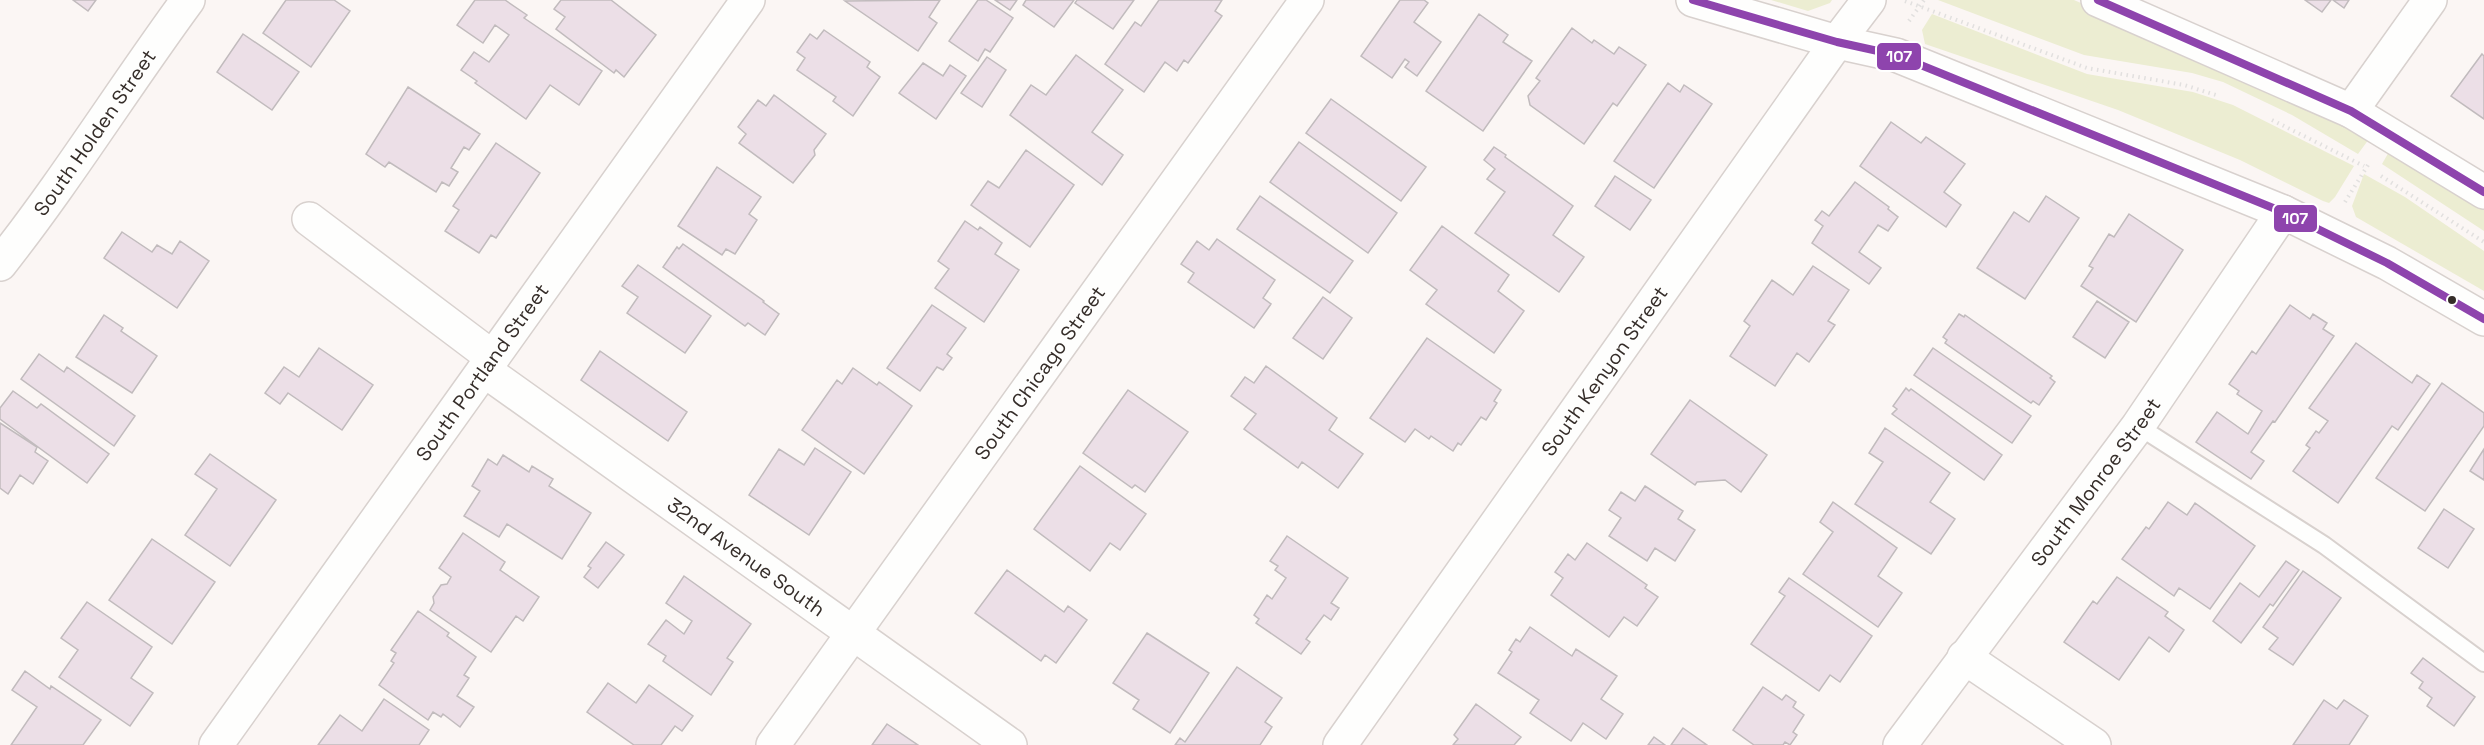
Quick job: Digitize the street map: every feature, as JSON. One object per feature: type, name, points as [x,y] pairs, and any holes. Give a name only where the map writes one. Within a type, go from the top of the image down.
[{"type":"street","name":"South Holden Street","points":[[0,264],[25,233],[134,73],[188,0]]},
{"type":"street","name":"South Portland Street","points":[[216,745],[747,0]]},
{"type":"street","name":"South Chicago Street","points":[[773,745],[1307,0]]},
{"type":"street","points":[[1693,0],[1838,42],[1896,55],[2283,212],[2387,263],[2484,319]]},
{"type":"street","name":"South Kenyon Street","points":[[1340,745],[1869,0]]},
{"type":"street","points":[[2098,0],[2351,111],[2484,192]]},
{"type":"street","points":[[2351,111],[2430,0]]},
{"type":"street","name":"South Monroe Street","points":[[1900,745],[2139,426],[2283,212]]},
{"type":"street","name":"32nd Avenue South","points":[[309,219],[488,364],[854,634],[1010,745]]},
{"type":"street","points":[[1964,657],[2094,745]]},
{"type":"lane","points":[[2139,426],[2324,545],[2484,663]]},
{"type":"path","points":[[1904,0],[2087,68],[2184,85],[2224,98]]},
{"type":"path","points":[[2264,116],[2366,167],[2484,242]]},
{"type":"path","points":[[2341,207],[2373,157]]},
{"type":"green space","points":[[1771,0],[1832,0],[1830,3],[1808,11]]},
{"type":"green space","points":[[1938,0],[2074,0],[2271,87],[2369,139],[2358,154],[2292,115],[2223,82],[2192,73],[2084,55]]},
{"type":"green space","points":[[1932,14],[2087,74],[2193,92],[2233,105],[2354,166],[2335,197],[2329,203],[2323,201],[2240,160],[2118,110],[1925,44],[1922,30]]},
{"type":"green space","points":[[2390,150],[2484,206],[2484,231],[2382,164]]},
{"type":"green space","points":[[2364,174],[2405,197],[2484,251],[2484,291],[2356,217],[2352,206]]},
{"type":"building","points":[[73,0],[96,0],[88,11]]},
{"type":"building","points":[[286,0],[334,0],[350,11],[311,67],[263,33]]},
{"type":"building","points":[[475,0],[505,0],[527,15],[524,18],[602,71],[579,105],[550,85],[526,119],[475,83],[477,81],[461,70],[474,52],[489,62],[509,35],[495,25],[483,43],[457,25]]},
{"type":"building","points":[[561,0],[611,0],[656,35],[624,77],[616,70],[614,73],[556,29],[565,17],[554,9]]},
{"type":"building","points":[[940,0],[929,17],[937,23],[918,51],[845,1]]},
{"type":"building","points":[[978,0],[986,0],[1013,18],[990,52],[985,49],[978,61],[949,41]]},
{"type":"building","points":[[995,0],[1017,0],[1010,10]]},
{"type":"building","points":[[1026,0],[1074,0],[1054,27],[1023,5]]},
{"type":"building","points":[[1077,0],[1134,0],[1113,29],[1075,3]]},
{"type":"building","points":[[1159,0],[1222,0],[1215,11],[1222,16],[1188,63],[1184,60],[1177,71],[1165,62],[1144,92],[1105,64],[1135,22],[1141,26]]},
{"type":"building","points":[[1400,0],[1424,0],[1428,3],[1414,22],[1441,42],[1417,76],[1405,67],[1409,62],[1405,59],[1392,78],[1361,56]]},
{"type":"building","points":[[2305,0],[2331,0],[2322,12]]},
{"type":"building","points":[[2333,0],[2349,0],[2344,8]]},
{"type":"building","points":[[1479,14],[1508,35],[1503,42],[1532,61],[1483,131],[1426,91]]},
{"type":"building","points":[[1572,28],[1592,43],[1594,40],[1614,54],[1619,47],[1646,65],[1617,106],[1613,103],[1584,144],[1530,105],[1528,96],[1540,81],[1536,78]]},
{"type":"building","points":[[824,30],[870,62],[867,67],[880,77],[853,116],[833,101],[836,97],[797,70],[805,58],[797,52],[810,34],[817,39]]},
{"type":"building","points":[[243,34],[299,72],[272,110],[217,72]]},
{"type":"building","points":[[2482,54],[2484,56],[2484,119],[2451,96]]},
{"type":"building","points":[[1076,55],[1123,90],[1092,132],[1123,155],[1102,185],[1010,115],[1031,85],[1046,95]]},
{"type":"building","points":[[987,57],[1006,70],[982,107],[961,93]]},
{"type":"building","points":[[923,63],[943,76],[950,65],[966,76],[936,119],[899,93]]},
{"type":"building","points":[[1668,83],[1680,92],[1684,85],[1712,104],[1654,188],[1614,161]]},
{"type":"building","points":[[408,87],[480,134],[469,150],[464,147],[451,168],[458,172],[449,186],[442,182],[436,192],[389,162],[385,167],[366,154]]},
{"type":"building","points":[[774,95],[826,134],[814,150],[815,155],[793,183],[739,143],[746,134],[738,127],[758,100],[766,106]]},
{"type":"building","points":[[1331,99],[1426,167],[1401,201],[1306,133]]},
{"type":"building","points":[[1891,122],[1921,143],[1926,137],[1965,164],[1944,192],[1961,205],[1946,227],[1860,166]]},
{"type":"building","points":[[1299,142],[1397,213],[1368,253],[1270,182]]},
{"type":"building","points":[[496,143],[540,173],[496,238],[491,235],[479,253],[445,231],[459,210],[453,206]]},
{"type":"building","points":[[1494,147],[1573,206],[1553,235],[1584,257],[1559,292],[1475,233],[1505,192],[1487,179],[1495,169],[1484,160]]},
{"type":"building","points":[[1026,150],[1074,185],[1030,247],[971,205],[988,181],[999,188]]},
{"type":"building","points":[[717,167],[761,197],[749,214],[757,220],[735,254],[726,249],[722,255],[678,226]]},
{"type":"building","points":[[1615,176],[1651,200],[1630,230],[1595,206]]},
{"type":"building","points":[[1855,182],[1889,207],[1888,209],[1898,217],[1888,231],[1878,225],[1859,252],[1881,268],[1869,284],[1812,243],[1823,226],[1815,220],[1822,211],[1829,216]]},
{"type":"building","points":[[1260,196],[1353,261],[1330,293],[1237,229]]},
{"type":"building","points":[[2046,196],[2079,218],[2025,299],[1977,268],[2014,212],[2029,222]]},
{"type":"building","points":[[2129,214],[2183,250],[2136,322],[2081,286],[2093,268],[2089,266],[2109,234],[2114,237]]},
{"type":"building","points":[[965,221],[978,230],[980,227],[1002,243],[995,254],[1019,270],[984,322],[935,288],[949,269],[938,261]]},
{"type":"building","points":[[1442,226],[1509,275],[1498,291],[1524,311],[1494,353],[1426,304],[1437,290],[1410,270]]},
{"type":"building","points":[[122,232],[152,252],[157,245],[172,254],[180,241],[209,261],[177,308],[104,258]]},
{"type":"building","points":[[1217,239],[1275,280],[1263,298],[1271,304],[1254,328],[1188,282],[1194,273],[1181,264],[1197,241],[1209,250]]},
{"type":"building","points":[[683,244],[779,314],[765,335],[748,323],[745,326],[663,267],[677,247],[679,249]]},
{"type":"building","points":[[638,265],[711,316],[685,353],[627,313],[638,297],[622,286]]},
{"type":"building","points":[[1813,266],[1849,290],[1828,321],[1835,325],[1809,362],[1797,353],[1775,386],[1730,356],[1750,326],[1744,321],[1772,280],[1793,295]]},
{"type":"building","points":[[1323,297],[1352,318],[1323,359],[1293,338]]},
{"type":"building","points":[[2097,301],[2129,322],[2105,358],[2073,337]]},
{"type":"building","points":[[932,305],[966,328],[947,354],[952,358],[943,370],[937,367],[920,391],[887,368]]},
{"type":"building","points":[[2290,305],[2310,319],[2313,314],[2327,323],[2323,329],[2334,336],[2275,422],[2273,421],[2251,452],[2264,461],[2251,479],[2196,442],[2217,412],[2248,434],[2262,411],[2237,394],[2239,391],[2229,384],[2252,351],[2256,354]]},
{"type":"building","points":[[1959,314],[1964,317],[1965,315],[2052,376],[2050,378],[2055,382],[2039,405],[2033,401],[2031,403],[1945,343],[1947,340],[1943,337]]},
{"type":"building","points":[[104,315],[123,328],[121,331],[157,356],[132,393],[76,357]]},
{"type":"building","points":[[1427,338],[1501,390],[1494,401],[1497,403],[1486,420],[1481,417],[1461,445],[1458,443],[1453,451],[1431,436],[1429,439],[1415,429],[1405,442],[1370,418]]},
{"type":"building","points":[[2356,343],[2412,383],[2417,375],[2430,384],[2398,430],[2392,426],[2338,503],[2293,471],[2310,448],[2306,445],[2316,431],[2319,433],[2328,421],[2309,408]]},
{"type":"building","points":[[319,348],[373,385],[342,430],[288,393],[280,404],[265,393],[284,367],[299,377]]},
{"type":"building","points":[[1933,348],[2031,416],[2012,443],[1914,375]]},
{"type":"building","points":[[600,351],[687,412],[668,441],[581,380]]},
{"type":"building","points":[[39,354],[64,372],[67,367],[135,416],[114,446],[21,379]]},
{"type":"building","points":[[1266,366],[1337,418],[1329,430],[1363,454],[1338,488],[1302,462],[1298,468],[1244,429],[1256,414],[1231,396],[1245,377],[1254,383]]},
{"type":"building","points":[[853,368],[877,385],[879,382],[912,406],[864,474],[802,430],[837,380],[842,384]]},
{"type":"building","points":[[2442,383],[2484,413],[2484,426],[2425,511],[2376,478]]},
{"type":"building","points":[[1906,388],[1909,391],[1911,389],[2002,455],[1984,480],[1892,414],[1897,409],[1893,406]]},
{"type":"building","points":[[1128,390],[1188,432],[1145,492],[1135,485],[1132,488],[1083,453]]},
{"type":"building","points":[[13,391],[37,408],[41,404],[109,454],[87,483],[0,419],[0,408]]},
{"type":"building","points":[[1690,400],[1767,455],[1741,492],[1725,480],[1697,482],[1695,485],[1651,454]]},
{"type":"building","points":[[0,423],[37,447],[35,452],[48,461],[33,484],[20,475],[8,494],[0,488]]},
{"type":"building","points":[[1885,428],[1950,473],[1930,502],[1955,519],[1931,554],[1855,504],[1883,462],[1869,453]]},
{"type":"building","points":[[815,448],[851,472],[809,535],[749,495],[779,449],[804,465]]},
{"type":"building","points":[[2484,449],[2484,480],[2470,471]]},
{"type":"building","points":[[210,454],[276,500],[230,566],[185,535],[217,489],[195,474]]},
{"type":"building","points":[[503,455],[529,472],[532,466],[553,479],[549,486],[591,513],[562,559],[507,524],[499,537],[464,516],[480,491],[472,486],[488,459],[497,465]]},
{"type":"building","points":[[1080,466],[1146,514],[1120,550],[1110,543],[1090,571],[1034,529]]},
{"type":"building","points":[[1645,486],[1683,511],[1678,519],[1695,530],[1675,561],[1655,548],[1647,561],[1609,536],[1621,518],[1609,510],[1621,492],[1635,501]]},
{"type":"building","points":[[1833,502],[1897,548],[1878,576],[1902,593],[1878,627],[1803,574],[1833,532],[1820,522]]},
{"type":"building","points":[[2168,502],[2187,515],[2195,503],[2255,546],[2210,609],[2179,588],[2174,596],[2122,559],[2146,527],[2149,529]]},
{"type":"building","points":[[2444,509],[2474,529],[2448,568],[2418,548]]},
{"type":"building","points":[[463,533],[505,562],[500,570],[539,597],[523,621],[516,616],[491,652],[430,610],[434,603],[433,597],[441,585],[447,584],[451,577],[439,568]]},
{"type":"building","points":[[1287,536],[1348,578],[1331,603],[1339,608],[1331,620],[1324,615],[1306,639],[1310,642],[1301,654],[1256,623],[1259,619],[1254,615],[1267,595],[1272,599],[1286,578],[1275,570],[1278,566],[1270,561]]},
{"type":"building","points":[[152,539],[215,582],[172,644],[109,600]]},
{"type":"building","points":[[606,542],[624,555],[598,588],[584,577],[591,568],[588,566]]},
{"type":"building","points":[[1587,543],[1647,585],[1645,588],[1658,597],[1637,626],[1624,617],[1609,637],[1551,595],[1563,578],[1555,572],[1568,554],[1575,560]]},
{"type":"building","points":[[2286,561],[2299,570],[2273,606],[2270,604],[2241,643],[2213,621],[2240,583],[2259,597]]},
{"type":"building","points":[[1007,570],[1064,612],[1068,606],[1087,620],[1056,663],[1045,655],[1041,661],[975,613]]},
{"type":"building","points":[[2303,571],[2341,598],[2293,665],[2269,649],[2278,638],[2263,627]]},
{"type":"building","points":[[684,576],[751,624],[727,658],[733,662],[711,695],[663,661],[666,656],[648,644],[666,620],[684,634],[692,621],[666,603]]},
{"type":"building","points":[[2117,577],[2168,612],[2165,616],[2184,630],[2169,652],[2149,637],[2119,680],[2064,642],[2093,601],[2097,604]]},
{"type":"building","points":[[1789,578],[1872,636],[1840,682],[1830,675],[1819,691],[1751,644],[1785,596],[1779,592]]},
{"type":"building","points":[[87,602],[152,647],[131,678],[153,693],[130,726],[59,677],[78,650],[61,638]]},
{"type":"building","points":[[418,611],[449,633],[447,636],[476,657],[464,675],[469,678],[457,696],[474,707],[460,727],[443,714],[441,717],[433,712],[428,720],[379,685],[394,663],[391,661],[396,653],[391,650]]},
{"type":"building","points":[[1530,627],[1572,656],[1576,649],[1617,676],[1601,699],[1623,714],[1606,739],[1583,723],[1571,741],[1530,713],[1539,700],[1498,673],[1512,652],[1509,650],[1516,639],[1520,642]]},
{"type":"building","points":[[1147,633],[1209,673],[1170,733],[1133,709],[1139,700],[1113,683]]},
{"type":"building","points":[[2423,658],[2475,697],[2454,726],[2427,706],[2432,698],[2419,688],[2423,682],[2411,673]]},
{"type":"building","points":[[1237,667],[1282,698],[1265,722],[1272,727],[1260,745],[1175,745],[1180,738],[1185,742]]},
{"type":"building","points":[[25,671],[101,720],[83,745],[11,745],[37,707],[12,690]]},
{"type":"building","points":[[608,683],[636,703],[649,685],[693,716],[682,731],[675,726],[661,745],[634,745],[587,712]]},
{"type":"building","points":[[1763,687],[1782,700],[1786,695],[1796,702],[1793,707],[1804,715],[1793,732],[1797,735],[1790,745],[1785,742],[1783,745],[1754,745],[1733,730]]},
{"type":"building","points":[[384,699],[429,730],[419,745],[318,745],[340,715],[362,731]]},
{"type":"building","points":[[2324,700],[2337,709],[2344,700],[2368,716],[2349,745],[2293,745]]},
{"type":"building","points":[[1476,704],[1521,737],[1514,745],[1453,745],[1458,739],[1454,735]]},
{"type":"building","points":[[887,724],[918,745],[872,745]]},
{"type":"building","points":[[1683,728],[1707,745],[1671,745]]},
{"type":"building","points":[[1654,737],[1665,745],[1648,745]]},
{"type":"transit line","name":"107","points":[[1693,0],[1837,42],[1896,55],[2283,212],[2387,263],[2484,319]]},
{"type":"transit line","name":"107","points":[[2098,0],[2351,111],[2484,192]]}]
